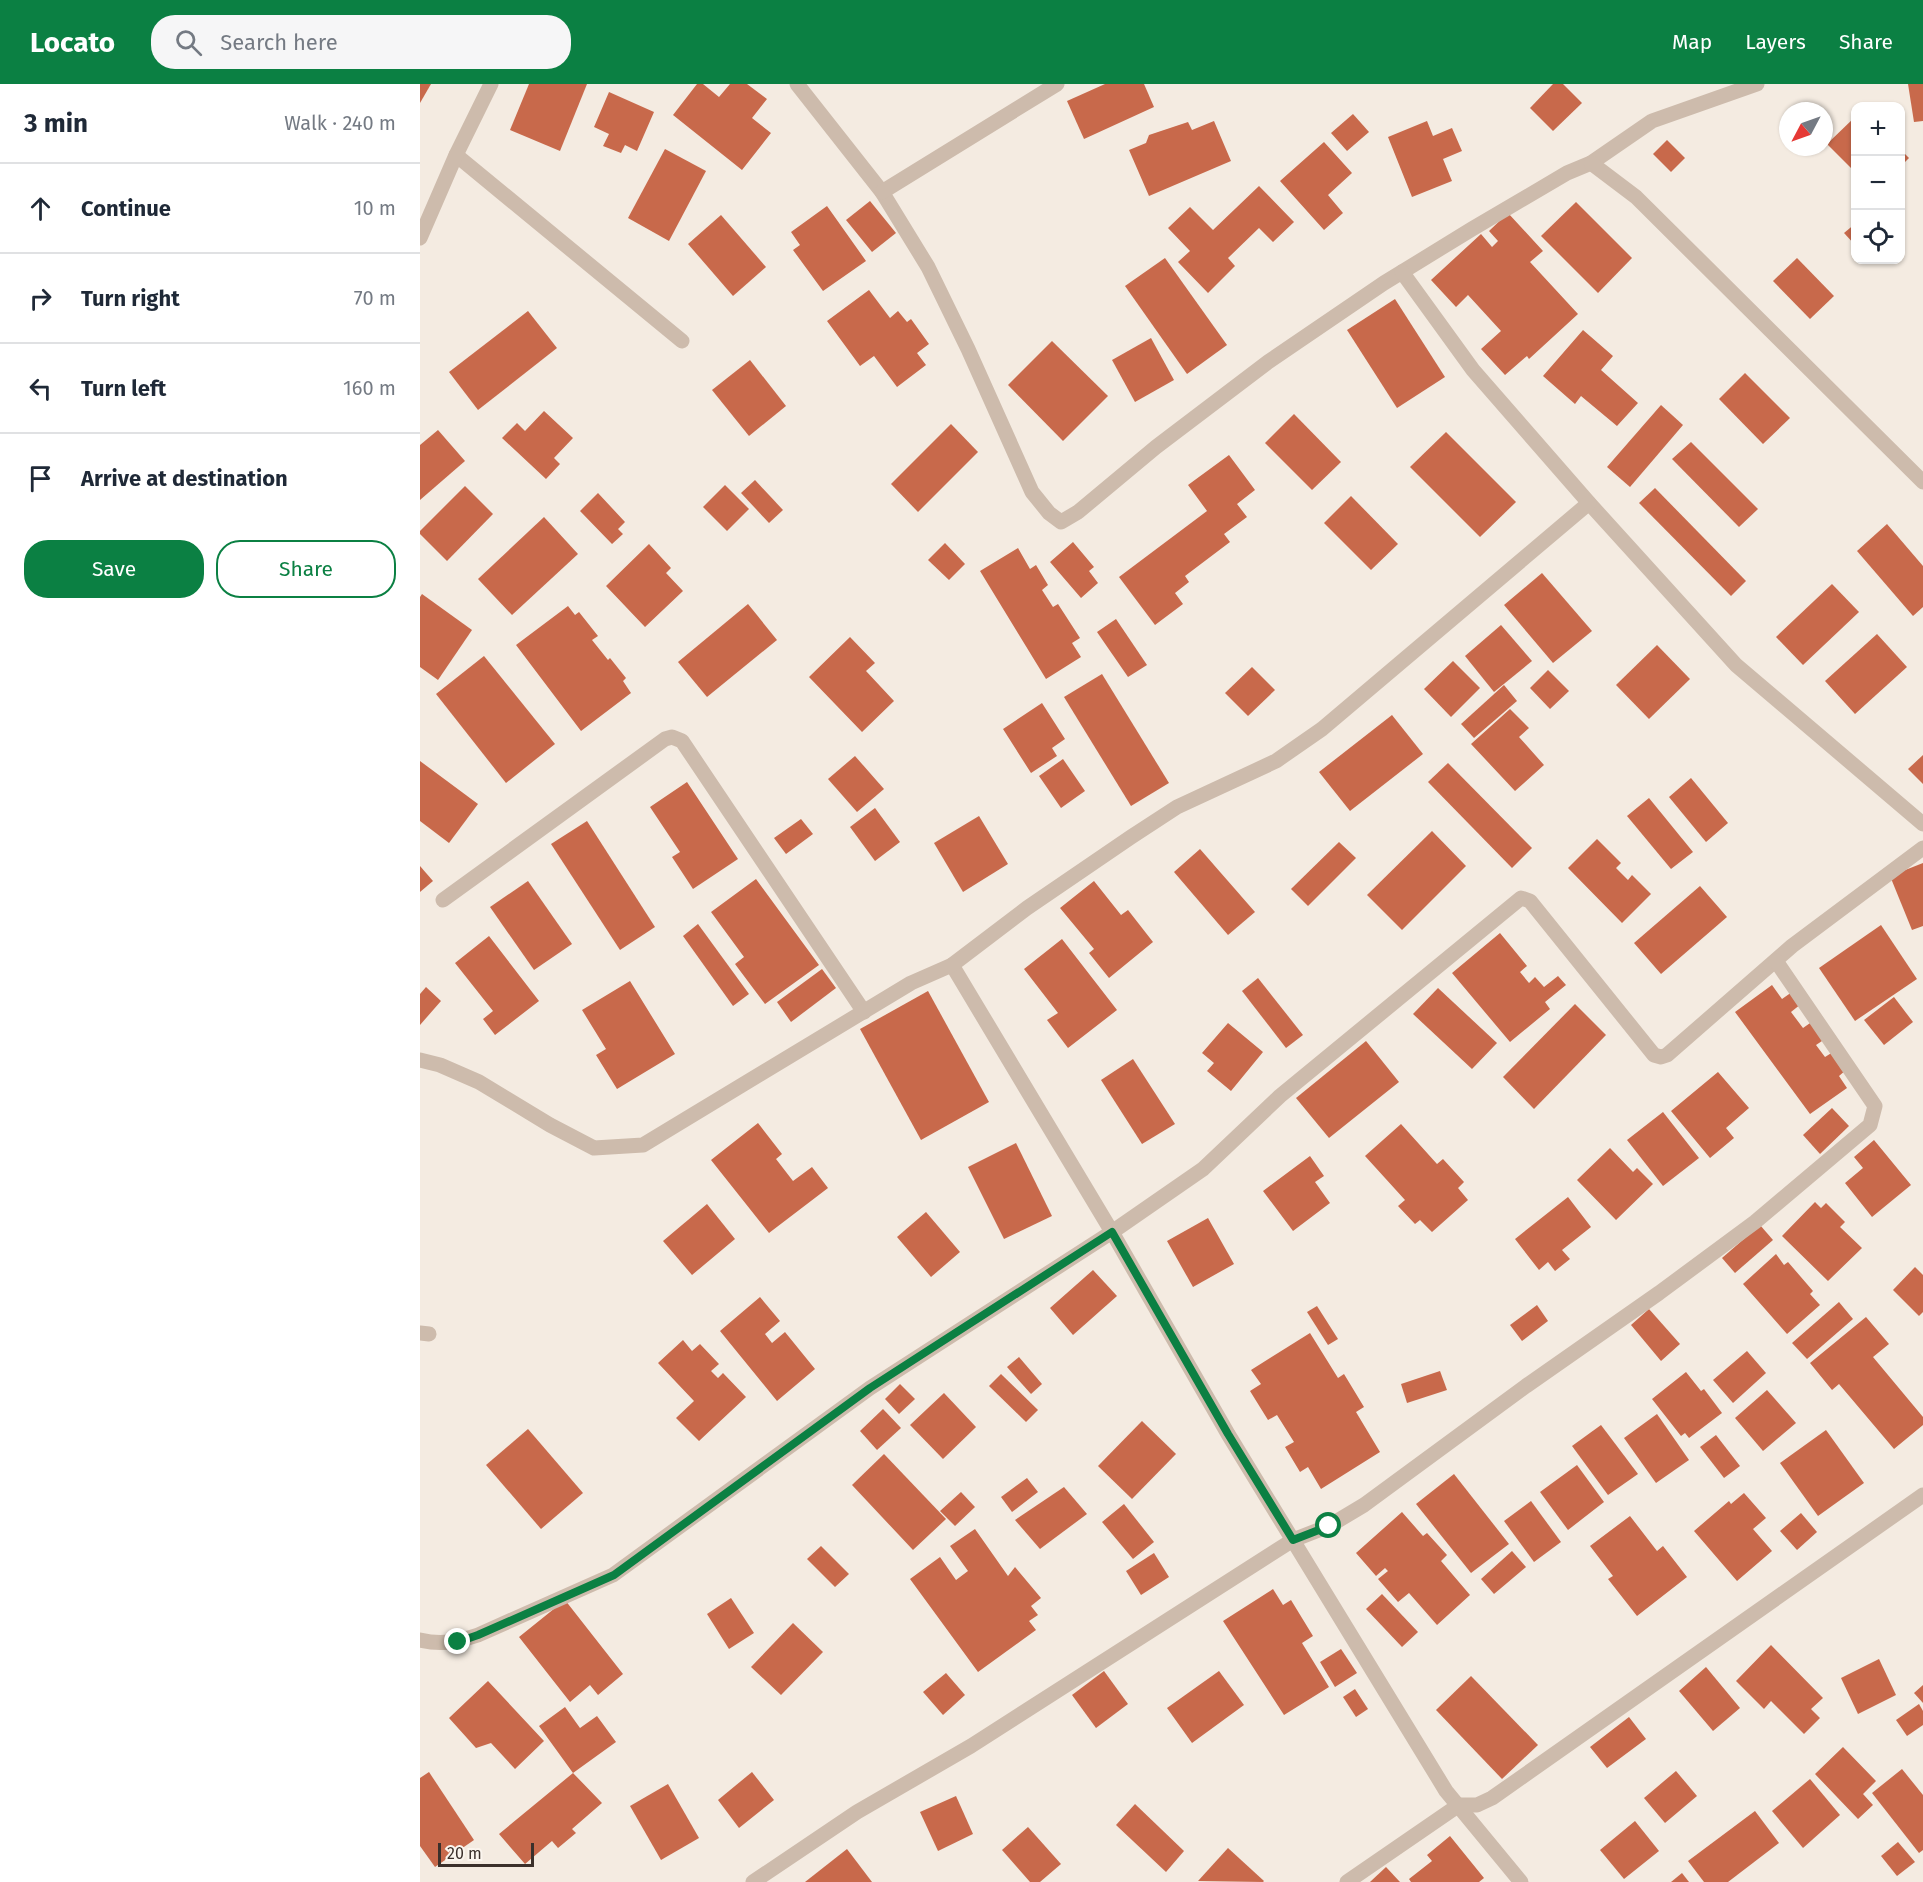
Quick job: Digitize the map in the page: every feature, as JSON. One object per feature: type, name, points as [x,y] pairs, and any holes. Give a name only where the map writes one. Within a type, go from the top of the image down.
[{"type":"street","points":[[420,238],[456,155],[491,84]]},
{"type":"street","points":[[797,84],[882,192],[928,267],[968,349],[1032,492],[1049,513],[1061,522],[1078,512],[1156,447],[1268,362],[1402,272],[1568,173],[1591,163],[1652,121],[1757,84]]},
{"type":"street","points":[[882,192],[1057,84]]},
{"type":"street","points":[[456,155],[682,341]]},
{"type":"street","points":[[1591,163],[1636,197],[1923,482]]},
{"type":"street","points":[[1402,272],[1473,370],[1589,504],[1736,665],[1923,824]]},
{"type":"street","points":[[420,1060],[440,1065],[479,1082],[550,1125],[594,1148],[643,1145],[911,983],[952,965],[1027,908],[1178,807],[1276,761],[1322,729],[1589,504]]},
{"type":"street","points":[[443,900],[665,739],[672,737],[682,741],[864,1011]]},
{"type":"street","points":[[420,1640],[438,1644],[458,1642],[614,1575],[870,1388],[1112,1232],[1203,1169],[1280,1096],[1521,898],[1530,902],[1654,1055],[1660,1057],[1667,1055],[1792,946],[1923,848]]},
{"type":"street","points":[[753,1882],[857,1812],[971,1746],[1293,1540],[1329,1526],[1364,1505],[1755,1222],[1870,1125],[1875,1106],[1776,961]]},
{"type":"street","points":[[952,965],[1112,1232],[1228,1434],[1446,1791],[1521,1882]]},
{"type":"street","points":[[1347,1882],[1458,1805],[1477,1804],[1492,1798],[1923,1495]]},
{"type":"building","points":[[420,84],[431,84],[420,103]]},
{"type":"building","points":[[529,84],[587,84],[560,151],[510,130]]},
{"type":"building","points":[[697,84],[703,84],[719,97],[730,84],[747,84],[767,99],[752,118],[771,133],[742,170],[673,115]]},
{"type":"building","points":[[1105,84],[1144,84],[1154,107],[1084,139],[1067,101]]},
{"type":"building","points":[[1553,84],[1563,84],[1582,103],[1553,131],[1530,108]]},
{"type":"building","points":[[1908,84],[1923,84],[1923,121],[1914,122]]},
{"type":"building","points":[[609,92],[654,112],[637,151],[625,145],[621,153],[603,146],[609,134],[594,127]]},
{"type":"building","points":[[1353,114],[1369,132],[1347,151],[1331,133]]},
{"type":"building","points":[[1214,121],[1231,161],[1149,196],[1129,150],[1146,143],[1149,135],[1188,122],[1192,130]]},
{"type":"building","points":[[1427,121],[1433,136],[1452,128],[1462,151],[1443,159],[1452,181],[1412,197],[1388,137]]},
{"type":"building","points":[[1851,121],[1851,168],[1833,150],[1833,138]]},
{"type":"building","points":[[1667,140],[1685,158],[1671,172],[1653,154]]},
{"type":"building","points":[[1324,142],[1352,173],[1328,195],[1343,213],[1324,230],[1280,181]]},
{"type":"building","points":[[665,149],[706,171],[669,241],[628,218]]},
{"type":"building","points":[[1259,186],[1294,222],[1273,242],[1259,228],[1228,258],[1235,266],[1208,293],[1178,262],[1190,251],[1168,228],[1190,207],[1213,230]]},
{"type":"building","points":[[870,201],[896,233],[872,252],[846,220]]},
{"type":"building","points":[[1576,202],[1632,258],[1598,293],[1541,236]]},
{"type":"building","points":[[827,206],[866,261],[823,291],[793,250],[800,245],[791,232]]},
{"type":"building","points":[[1508,213],[1543,251],[1530,262],[1578,314],[1529,359],[1527,356],[1505,375],[1481,349],[1501,331],[1468,295],[1456,307],[1431,280],[1481,234],[1492,247],[1498,241],[1489,231]]},
{"type":"building","points":[[721,215],[766,267],[733,296],[688,244]]},
{"type":"building","points":[[1851,227],[1851,241],[1844,233]]},
{"type":"building","points":[[1165,258],[1227,345],[1187,374],[1125,286]]},
{"type":"building","points":[[1797,258],[1834,296],[1810,319],[1773,281]]},
{"type":"building","points":[[869,290],[890,318],[898,311],[907,322],[911,319],[929,344],[917,353],[926,365],[897,387],[874,356],[860,366],[827,321]]},
{"type":"building","points":[[1395,299],[1445,377],[1397,408],[1347,330]]},
{"type":"building","points":[[528,311],[557,348],[478,410],[449,372]]},
{"type":"building","points":[[1583,330],[1613,356],[1601,370],[1638,403],[1617,426],[1581,396],[1575,404],[1543,376]]},
{"type":"building","points":[[1151,338],[1174,380],[1135,402],[1112,360]]},
{"type":"building","points":[[1052,341],[1108,396],[1063,441],[1008,385]]},
{"type":"building","points":[[750,360],[786,406],[749,436],[712,390]]},
{"type":"building","points":[[1745,373],[1790,418],[1763,444],[1719,399]]},
{"type":"building","points":[[1661,405],[1683,425],[1630,487],[1607,467]]},
{"type":"building","points":[[544,411],[573,438],[554,458],[560,464],[546,479],[502,438],[517,423],[525,431]]},
{"type":"building","points":[[1294,414],[1341,462],[1312,490],[1265,443]]},
{"type":"building","points":[[951,424],[978,452],[918,512],[891,484]]},
{"type":"building","points":[[438,430],[465,461],[420,500],[420,445]]},
{"type":"building","points":[[1446,432],[1516,502],[1480,537],[1410,467]]},
{"type":"building","points":[[1691,442],[1758,509],[1739,527],[1672,459]]},
{"type":"building","points":[[1229,455],[1255,490],[1237,504],[1247,517],[1224,534],[1230,542],[1185,576],[1189,582],[1175,593],[1183,604],[1155,625],[1119,577],[1207,511],[1188,485]]},
{"type":"building","points":[[755,480],[783,510],[769,523],[741,493]]},
{"type":"building","points":[[725,485],[749,509],[727,531],[703,507]]},
{"type":"building","points":[[465,486],[493,514],[447,561],[420,534],[420,531]]},
{"type":"building","points":[[1655,488],[1746,581],[1731,596],[1639,503]]},
{"type":"building","points":[[598,493],[625,522],[618,529],[623,534],[612,544],[580,511]]},
{"type":"building","points":[[1351,496],[1398,544],[1371,570],[1324,523]]},
{"type":"building","points":[[544,517],[578,554],[512,615],[478,579]]},
{"type":"building","points":[[1887,524],[1923,566],[1923,607],[1913,616],[1857,551]]},
{"type":"building","points":[[1073,542],[1094,567],[1089,571],[1098,583],[1081,598],[1050,562]]},
{"type":"building","points":[[945,543],[965,564],[949,580],[928,560]]},
{"type":"building","points":[[649,544],[671,568],[666,573],[683,591],[645,627],[606,586]]},
{"type":"building","points":[[1018,548],[1030,569],[1036,565],[1048,585],[1042,590],[1053,607],[1058,604],[1080,638],[1072,643],[1081,657],[1046,679],[980,571]]},
{"type":"building","points":[[1542,573],[1592,631],[1553,663],[1504,605]]},
{"type":"building","points":[[1832,584],[1859,612],[1803,665],[1776,637]]},
{"type":"building","points":[[422,594],[472,630],[438,680],[420,667],[420,597]]},
{"type":"building","points":[[748,604],[777,640],[707,697],[678,662]]},
{"type":"building","points":[[568,606],[575,615],[579,612],[598,636],[592,640],[626,678],[623,681],[631,693],[581,731],[516,645]]},
{"type":"building","points":[[1116,619],[1147,665],[1128,677],[1097,632]]},
{"type":"building","points":[[1501,625],[1532,661],[1494,692],[1465,656]]},
{"type":"building","points":[[1877,634],[1907,667],[1855,714],[1825,681]]},
{"type":"building","points":[[850,637],[875,663],[866,671],[894,701],[862,732],[809,677]]},
{"type":"building","points":[[1657,645],[1690,679],[1649,719],[1616,685]]},
{"type":"building","points":[[484,656],[555,744],[506,783],[436,694]]},
{"type":"building","points":[[1453,661],[1480,688],[1451,717],[1424,689]]},
{"type":"building","points":[[1252,667],[1275,690],[1248,716],[1225,693]]},
{"type":"building","points":[[1548,670],[1569,691],[1550,709],[1530,688]]},
{"type":"building","points":[[1102,674],[1169,783],[1131,806],[1064,697]]},
{"type":"building","points":[[1504,685],[1517,701],[1474,738],[1461,724]]},
{"type":"building","points":[[1042,703],[1065,739],[1052,748],[1057,756],[1031,773],[1003,729]]},
{"type":"building","points":[[1510,709],[1529,728],[1519,737],[1544,765],[1515,791],[1471,744]]},
{"type":"building","points":[[1392,715],[1423,754],[1350,811],[1319,772]]},
{"type":"building","points":[[1923,755],[1923,784],[1908,769]]},
{"type":"building","points":[[855,756],[884,789],[857,812],[828,779]]},
{"type":"building","points":[[1063,759],[1085,791],[1061,808],[1039,776]]},
{"type":"building","points":[[420,761],[478,804],[449,843],[420,821]]},
{"type":"building","points":[[1448,763],[1532,848],[1512,868],[1428,782]]},
{"type":"building","points":[[1691,778],[1728,823],[1706,842],[1669,797]]},
{"type":"building","points":[[687,782],[738,859],[693,889],[672,857],[680,852],[650,807]]},
{"type":"building","points":[[1649,798],[1693,852],[1671,869],[1627,816]]},
{"type":"building","points":[[875,808],[900,842],[875,861],[850,827]]},
{"type":"building","points":[[979,816],[1008,864],[963,892],[934,843]]},
{"type":"building","points":[[801,819],[813,834],[786,854],[774,838]]},
{"type":"building","points":[[587,821],[655,927],[620,950],[551,844]]},
{"type":"building","points":[[1432,831],[1466,866],[1402,930],[1367,895]]},
{"type":"building","points":[[1597,839],[1621,863],[1616,868],[1628,880],[1632,875],[1651,894],[1622,923],[1568,868]]},
{"type":"building","points":[[1339,842],[1356,858],[1308,906],[1291,889]]},
{"type":"building","points":[[1200,849],[1255,912],[1228,935],[1174,872]]},
{"type":"building","points":[[1923,863],[1923,926],[1912,930],[1890,876]]},
{"type":"building","points":[[420,866],[433,881],[420,892]]},
{"type":"building","points":[[756,879],[819,965],[765,1004],[735,964],[744,957],[711,912]]},
{"type":"building","points":[[528,881],[572,944],[534,970],[490,907]]},
{"type":"building","points":[[1094,881],[1121,915],[1128,910],[1153,942],[1109,978],[1089,953],[1094,949],[1060,908]]},
{"type":"building","points":[[1700,886],[1727,917],[1661,974],[1634,943]]},
{"type":"building","points":[[698,924],[749,994],[733,1006],[683,936]]},
{"type":"building","points":[[1881,925],[1917,979],[1855,1021],[1819,968]]},
{"type":"building","points":[[1500,933],[1527,966],[1520,972],[1529,983],[1535,977],[1544,987],[1558,976],[1566,985],[1545,1002],[1550,1009],[1510,1042],[1452,973]]},
{"type":"building","points":[[489,936],[539,1001],[495,1035],[483,1019],[493,1011],[455,963]]},
{"type":"building","points":[[1062,939],[1117,1010],[1068,1048],[1047,1020],[1058,1013],[1024,969]]},
{"type":"building","points":[[822,969],[836,988],[791,1022],[777,1002]]},
{"type":"building","points":[[1258,978],[1303,1035],[1286,1048],[1242,991]]},
{"type":"building","points":[[630,981],[675,1054],[617,1089],[596,1055],[606,1049],[582,1010]]},
{"type":"building","points":[[1772,985],[1782,999],[1792,992],[1801,1004],[1791,1012],[1803,1028],[1813,1021],[1825,1039],[1816,1045],[1825,1057],[1833,1052],[1846,1070],[1839,1076],[1847,1088],[1810,1114],[1735,1012]]},
{"type":"building","points":[[426,987],[441,1001],[420,1025],[420,994]]},
{"type":"building","points":[[1438,988],[1497,1043],[1472,1069],[1413,1014]]},
{"type":"building","points":[[928,991],[989,1102],[921,1140],[860,1029]]},
{"type":"building","points":[[1894,997],[1913,1022],[1884,1045],[1864,1020]]},
{"type":"building","points":[[1575,1004],[1606,1035],[1534,1109],[1503,1077]]},
{"type":"building","points":[[1228,1023],[1263,1052],[1231,1091],[1207,1071],[1214,1063],[1202,1053]]},
{"type":"building","points":[[1366,1041],[1399,1082],[1329,1138],[1296,1098]]},
{"type":"building","points":[[1133,1059],[1175,1124],[1142,1144],[1101,1080]]},
{"type":"building","points":[[1718,1072],[1749,1108],[1726,1128],[1734,1138],[1710,1158],[1671,1111]]},
{"type":"building","points":[[1832,1108],[1849,1126],[1820,1154],[1803,1135]]},
{"type":"building","points":[[1663,1112],[1699,1158],[1663,1186],[1627,1140]]},
{"type":"building","points":[[758,1123],[782,1154],[776,1159],[793,1181],[812,1167],[828,1188],[769,1233],[711,1160]]},
{"type":"building","points":[[1401,1124],[1437,1164],[1443,1159],[1464,1182],[1458,1188],[1468,1200],[1432,1232],[1420,1220],[1415,1224],[1398,1206],[1405,1200],[1365,1156]]},
{"type":"building","points":[[1874,1140],[1911,1185],[1872,1217],[1845,1183],[1863,1168],[1854,1157]]},
{"type":"building","points":[[1016,1143],[1052,1216],[1004,1239],[968,1167]]},
{"type":"building","points":[[1610,1148],[1633,1172],[1637,1168],[1653,1184],[1616,1220],[1577,1180]]},
{"type":"building","points":[[1310,1156],[1324,1176],[1315,1182],[1330,1203],[1293,1231],[1263,1191]]},
{"type":"building","points":[[1568,1197],[1591,1227],[1562,1250],[1570,1259],[1555,1271],[1548,1262],[1539,1270],[1515,1239]]},
{"type":"building","points":[[1815,1202],[1821,1208],[1826,1203],[1845,1222],[1840,1227],[1862,1248],[1828,1281],[1782,1236]]},
{"type":"building","points":[[707,1204],[735,1239],[692,1275],[663,1241]]},
{"type":"building","points":[[926,1212],[960,1252],[931,1277],[897,1237]]},
{"type":"building","points":[[1208,1218],[1234,1264],[1193,1287],[1167,1241]]},
{"type":"building","points":[[1760,1225],[1773,1240],[1735,1273],[1722,1258]]},
{"type":"building","points":[[1776,1254],[1784,1265],[1788,1262],[1813,1291],[1810,1294],[1820,1305],[1787,1334],[1743,1284]]},
{"type":"building","points":[[1915,1267],[1923,1275],[1923,1312],[1919,1316],[1893,1290]]},
{"type":"building","points":[[1093,1270],[1117,1296],[1073,1335],[1050,1308]]},
{"type":"building","points":[[760,1297],[780,1321],[765,1334],[772,1343],[785,1332],[815,1369],[777,1401],[720,1331]]},
{"type":"building","points":[[1839,1302],[1853,1319],[1807,1359],[1792,1343]]},
{"type":"building","points":[[1537,1305],[1548,1321],[1522,1341],[1510,1325]]},
{"type":"building","points":[[1317,1306],[1338,1339],[1328,1345],[1307,1312]]},
{"type":"building","points":[[1649,1309],[1680,1344],[1661,1361],[1631,1325]]},
{"type":"building","points":[[1866,1317],[1889,1344],[1873,1357],[1923,1417],[1923,1425],[1894,1449],[1839,1384],[1832,1390],[1810,1363]]},
{"type":"building","points":[[1310,1333],[1338,1378],[1344,1374],[1364,1407],[1356,1412],[1380,1452],[1321,1489],[1308,1467],[1300,1472],[1285,1447],[1294,1442],[1277,1415],[1268,1420],[1250,1391],[1261,1384],[1251,1370]]},
{"type":"building","points":[[683,1340],[692,1351],[700,1344],[719,1364],[711,1371],[718,1378],[723,1373],[746,1397],[699,1441],[676,1418],[694,1401],[658,1363]]},
{"type":"building","points":[[1747,1351],[1766,1373],[1733,1403],[1713,1380]]},
{"type":"building","points":[[1019,1357],[1042,1384],[1031,1394],[1007,1367]]},
{"type":"building","points":[[1440,1371],[1447,1390],[1407,1403],[1401,1384]]},
{"type":"building","points":[[1686,1372],[1701,1391],[1704,1389],[1722,1413],[1689,1438],[1685,1433],[1681,1436],[1652,1399]]},
{"type":"building","points":[[1001,1374],[1038,1410],[1026,1422],[989,1386]]},
{"type":"building","points":[[900,1384],[915,1399],[899,1414],[885,1399]]},
{"type":"building","points":[[1767,1390],[1796,1423],[1763,1451],[1735,1418]]},
{"type":"building","points":[[944,1393],[976,1427],[943,1459],[910,1425]]},
{"type":"building","points":[[883,1409],[901,1428],[877,1450],[860,1431]]},
{"type":"building","points":[[1657,1414],[1689,1460],[1656,1483],[1624,1438]]},
{"type":"building","points":[[1142,1421],[1176,1454],[1132,1499],[1098,1466]]},
{"type":"building","points":[[1601,1425],[1638,1474],[1608,1495],[1572,1446]]},
{"type":"building","points":[[528,1429],[583,1493],[541,1529],[486,1465]]},
{"type":"building","points":[[1826,1430],[1864,1483],[1818,1516],[1780,1463]]},
{"type":"building","points":[[1716,1435],[1740,1466],[1724,1478],[1700,1447]]},
{"type":"building","points":[[884,1454],[946,1519],[913,1550],[852,1485]]},
{"type":"building","points":[[1577,1465],[1604,1502],[1568,1530],[1540,1492]]},
{"type":"building","points":[[1454,1474],[1509,1544],[1471,1573],[1416,1504]]},
{"type":"building","points":[[1027,1478],[1038,1492],[1012,1512],[1001,1497]]},
{"type":"building","points":[[1064,1487],[1087,1514],[1040,1549],[1015,1520]]},
{"type":"building","points":[[961,1492],[975,1507],[955,1526],[940,1511]]},
{"type":"building","points":[[1744,1493],[1766,1518],[1753,1529],[1772,1551],[1737,1581],[1694,1531],[1729,1501],[1731,1504]]},
{"type":"building","points":[[1531,1501],[1561,1542],[1534,1562],[1504,1521]]},
{"type":"building","points":[[1124,1504],[1154,1542],[1133,1559],[1102,1522]]},
{"type":"building","points":[[1402,1512],[1423,1536],[1427,1533],[1447,1555],[1441,1561],[1470,1595],[1437,1625],[1409,1593],[1398,1602],[1378,1579],[1388,1571],[1385,1568],[1376,1576],[1356,1553]]},
{"type":"building","points":[[1801,1513],[1817,1532],[1797,1550],[1780,1531]]},
{"type":"building","points":[[1630,1516],[1657,1551],[1663,1546],[1687,1577],[1637,1616],[1608,1579],[1613,1576],[1590,1546]]},
{"type":"building","points":[[975,1529],[1008,1576],[1015,1567],[1041,1598],[1031,1606],[1038,1615],[1029,1621],[1036,1630],[978,1672],[910,1579],[940,1557],[956,1580],[968,1571],[950,1546]]},
{"type":"building","points":[[821,1546],[849,1574],[835,1587],[807,1559]]},
{"type":"building","points":[[1512,1551],[1526,1567],[1494,1594],[1481,1579]]},
{"type":"building","points":[[1154,1553],[1169,1577],[1141,1595],[1126,1571]]},
{"type":"building","points":[[1273,1589],[1283,1605],[1291,1600],[1313,1636],[1302,1643],[1329,1687],[1284,1715],[1223,1621]]},
{"type":"building","points":[[1382,1594],[1418,1632],[1402,1647],[1366,1609]]},
{"type":"building","points":[[731,1598],[754,1633],[729,1649],[707,1614]]},
{"type":"building","points":[[565,1600],[623,1674],[598,1695],[590,1685],[570,1702],[519,1637]]},
{"type":"building","points":[[793,1623],[823,1652],[781,1695],[751,1667]]},
{"type":"building","points":[[1771,1645],[1823,1698],[1811,1709],[1820,1718],[1804,1734],[1771,1701],[1764,1709],[1736,1681]]},
{"type":"building","points":[[1341,1649],[1357,1673],[1335,1687],[1320,1662]]},
{"type":"building","points":[[1879,1659],[1896,1695],[1858,1714],[1841,1678]]},
{"type":"building","points":[[1706,1667],[1740,1708],[1713,1731],[1679,1691]]},
{"type":"building","points":[[1104,1671],[1128,1704],[1096,1728],[1072,1695]]},
{"type":"building","points":[[1219,1671],[1244,1705],[1192,1743],[1167,1708]]},
{"type":"building","points":[[946,1673],[965,1695],[943,1715],[923,1692]]},
{"type":"building","points":[[1471,1676],[1538,1745],[1502,1779],[1436,1710]]},
{"type":"building","points":[[488,1681],[544,1741],[515,1769],[491,1743],[476,1748],[449,1718]]},
{"type":"building","points":[[1923,1685],[1923,1703],[1914,1693]]},
{"type":"building","points":[[1355,1689],[1368,1709],[1356,1717],[1343,1697]]},
{"type":"building","points":[[1919,1704],[1923,1711],[1923,1725],[1907,1736],[1896,1720]]},
{"type":"building","points":[[565,1707],[580,1728],[597,1716],[616,1742],[573,1773],[539,1726]]},
{"type":"building","points":[[1629,1717],[1646,1739],[1607,1768],[1590,1747]]},
{"type":"building","points":[[1843,1747],[1876,1781],[1863,1794],[1873,1805],[1858,1819],[1815,1774]]},
{"type":"building","points":[[1902,1769],[1923,1795],[1923,1850],[1919,1853],[1872,1793]]},
{"type":"building","points":[[1676,1771],[1697,1796],[1665,1823],[1644,1798]]},
{"type":"building","points":[[429,1772],[474,1840],[435,1867],[420,1846],[420,1778]]},
{"type":"building","points":[[752,1772],[774,1800],[739,1828],[718,1800]]},
{"type":"building","points":[[573,1773],[602,1803],[572,1829],[576,1833],[558,1848],[552,1841],[525,1864],[499,1834]]},
{"type":"building","points":[[1810,1779],[1840,1815],[1803,1848],[1772,1811]]},
{"type":"building","points":[[668,1784],[699,1838],[661,1860],[630,1806]]},
{"type":"building","points":[[956,1796],[973,1834],[938,1851],[920,1812]]},
{"type":"building","points":[[1135,1804],[1184,1851],[1166,1872],[1116,1825]]},
{"type":"building","points":[[1755,1811],[1779,1843],[1728,1882],[1704,1882],[1688,1861]]},
{"type":"building","points":[[1635,1821],[1659,1851],[1624,1879],[1600,1850]]},
{"type":"building","points":[[1028,1827],[1061,1864],[1040,1882],[1030,1882],[1002,1850]]},
{"type":"building","points":[[1450,1836],[1484,1878],[1479,1882],[1411,1882],[1409,1879],[1432,1861],[1427,1855]]},
{"type":"building","points":[[1898,1842],[1915,1862],[1897,1876],[1881,1856]]},
{"type":"building","points":[[1228,1848],[1264,1881],[1198,1881]]},
{"type":"building","points":[[847,1849],[872,1882],[805,1882]]},
{"type":"building","points":[[1386,1867],[1400,1882],[1370,1882]]},
{"type":"building","points":[[1682,1873],[1689,1882],[1671,1882]]},
{"type":"route","points":[[458,1642],[614,1575],[870,1388],[1112,1232],[1228,1434],[1293,1540],[1329,1526]]}]
